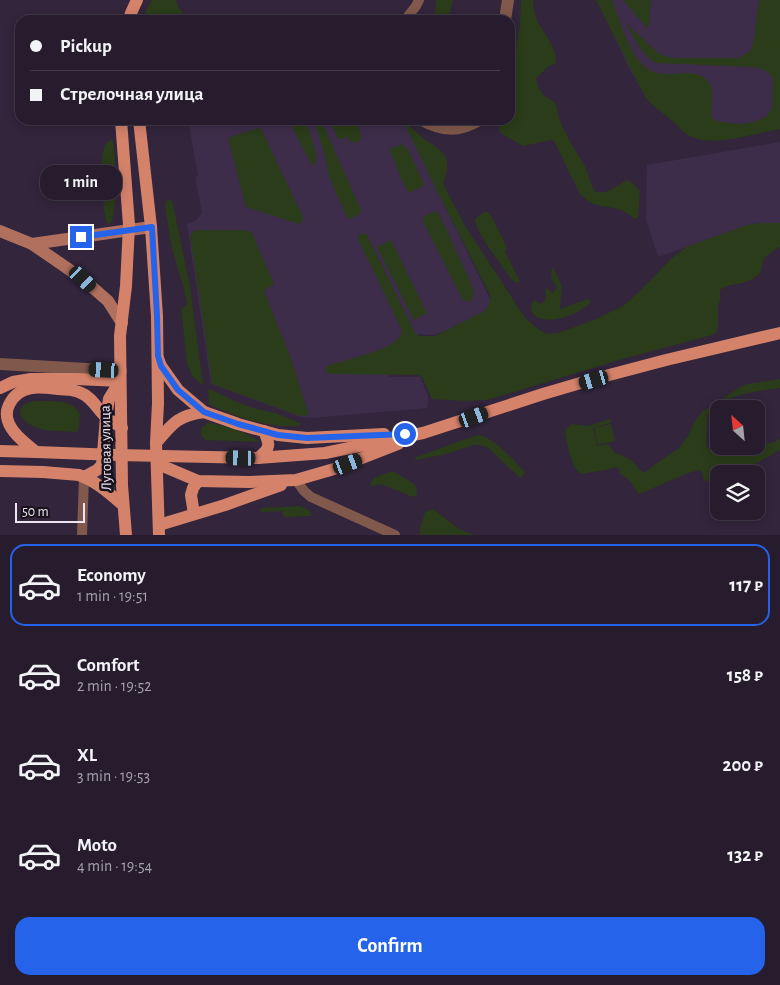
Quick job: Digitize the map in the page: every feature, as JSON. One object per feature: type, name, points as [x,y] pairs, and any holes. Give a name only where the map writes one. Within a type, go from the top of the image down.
[{"type":"main road","points":[[130,15],[132,2]]},
{"type":"main road","name":"Луговая улица","points":[[121,125],[129,230],[120,336],[122,485],[126,535]]},
{"type":"main road","points":[[140,125],[152,227],[157,316],[158,403],[156,443],[159,530],[194,514],[334,469],[424,433],[543,394],[704,350],[780,333]]},
{"type":"main road","points":[[32,244],[152,227]]},
{"type":"main road","points":[[0,231],[32,244],[83,279],[108,301],[122,323]]},
{"type":"main road","points":[[158,356],[161,366],[178,390],[204,412],[238,424],[278,435],[307,438],[424,433]]},
{"type":"main road","points":[[0,388],[13,382],[31,379],[76,380],[120,376]]},
{"type":"main road","points":[[84,477],[102,465],[109,399],[120,376]]},
{"type":"main road","points":[[36,452],[14,432],[8,422],[8,407],[13,396],[26,388],[74,390],[82,393],[89,397],[106,417],[122,428]]},
{"type":"main road","points":[[156,443],[183,416],[204,412]]},
{"type":"main road","points":[[258,458],[268,449],[269,445],[264,431]]},
{"type":"main road","points":[[0,451],[258,458],[325,453],[424,433]]},
{"type":"main road","points":[[158,464],[198,482],[296,480],[327,467],[330,463],[325,453]]},
{"type":"main road","points":[[0,471],[79,475],[106,490],[124,505]]},
{"type":"main road","points":[[194,514],[191,495],[192,488],[198,482]]},
{"type":"street","points":[[409,15],[419,0]]},
{"type":"street","points":[[506,15],[508,0]]},
{"type":"street","points":[[433,125],[448,129],[469,125]]},
{"type":"street","points":[[0,364],[120,376]]},
{"type":"street","points":[[82,535],[84,477]]},
{"type":"street","points":[[296,480],[311,497],[395,535]]},
{"type":"shaded area","points":[[597,0],[780,0],[780,119],[720,128],[647,97],[631,72]]},
{"type":"shaded area","points":[[189,125],[405,125],[494,307],[434,335],[418,334],[389,350],[389,377],[420,377],[428,396],[427,408],[313,418],[301,417],[211,384],[187,224],[195,221],[202,213],[195,177],[198,176]]},
{"type":"shaded area","points":[[780,142],[780,223],[752,224],[658,257],[646,220],[647,165]]},
{"type":"green space","points":[[152,0],[176,0],[185,15],[146,15],[146,10]]},
{"type":"green space","points":[[436,0],[453,0],[449,15],[434,15]]},
{"type":"green space","points":[[521,0],[533,0],[537,20],[550,42],[556,59],[555,63],[536,78],[540,91],[556,105],[561,124],[585,166],[595,191],[607,191],[627,180],[640,191],[638,217],[636,219],[620,210],[594,204],[585,199],[580,194],[554,141],[550,140],[524,146],[500,133],[500,125],[515,125],[515,58]]},
{"type":"green space","points":[[596,0],[612,0],[631,48],[636,57],[649,70],[664,74],[698,74],[705,78],[711,87],[712,118],[720,122],[744,124],[767,116],[772,108],[773,78],[765,70],[753,67],[656,63],[642,51],[626,23],[659,54],[672,58],[739,58],[750,51],[753,45],[759,0],[780,0],[780,129],[711,141],[700,140],[686,134],[645,97]]},
{"type":"green space","points":[[623,0],[651,0],[649,27],[646,27]]},
{"type":"green space","points":[[291,125],[307,125],[315,149],[315,165],[312,165]]},
{"type":"green space","points":[[316,125],[323,125],[361,210],[360,214],[350,219],[347,217],[329,177]]},
{"type":"green space","points":[[332,125],[357,125],[361,138],[359,141],[353,143],[346,137],[339,140]]},
{"type":"green space","points":[[405,125],[408,125],[445,156],[447,167],[443,183],[464,224],[525,318],[541,331],[548,334],[558,333],[594,320],[623,306],[686,247],[747,225],[780,223],[780,247],[766,257],[761,271],[753,279],[720,290],[716,333],[487,400],[432,399],[422,377],[419,375],[327,373],[325,369],[327,366],[385,347],[398,339],[401,334],[401,328],[358,239],[359,235],[366,233],[415,333],[420,336],[435,336],[485,311],[488,306],[490,295]]},
{"type":"green space","points":[[259,128],[303,217],[299,224],[246,207],[229,141],[230,137]]},
{"type":"green space","points":[[110,140],[113,141],[115,157],[116,198],[112,222],[108,225],[104,209],[102,161],[105,144]]},
{"type":"green space","points":[[402,144],[408,150],[424,184],[409,193],[390,151],[390,149]]},
{"type":"green space","points":[[170,200],[173,204],[190,287],[202,385],[192,376],[187,364],[181,309],[187,304],[172,249],[165,207],[166,201]]},
{"type":"green space","points":[[434,211],[439,214],[470,281],[474,293],[472,299],[468,302],[463,300],[423,222],[423,217]]},
{"type":"green space","points":[[484,212],[490,214],[507,247],[505,251],[520,282],[518,283],[513,281],[476,225],[475,219]]},
{"type":"green space","points":[[195,230],[234,230],[250,231],[252,233],[274,284],[264,291],[291,359],[309,415],[300,416],[212,384],[190,236]]},
{"type":"green space","points":[[391,240],[427,313],[414,320],[377,247]]},
{"type":"green space","points":[[552,268],[562,287],[560,309],[588,299],[590,303],[580,311],[568,316],[549,320],[536,316],[532,311],[531,305],[535,300],[541,304],[546,299],[545,290],[547,288],[552,293],[557,288],[551,277]]},
{"type":"green space","points":[[780,379],[780,388],[721,400],[747,384]]},
{"type":"green space","points":[[210,389],[237,402],[276,413],[301,425],[271,425],[225,411],[209,404],[208,390]]},
{"type":"green space","points":[[43,401],[64,402],[77,409],[80,414],[77,432],[37,428],[23,419],[20,412],[24,405]]},
{"type":"green space","points":[[710,407],[707,416],[706,446],[710,448],[710,455],[765,455],[765,443],[775,442],[780,438],[780,450],[753,465],[710,465],[710,480],[703,479],[702,472],[699,470],[639,494],[629,481],[620,474],[618,467],[581,474],[572,462],[565,434],[566,429],[572,424],[588,426],[610,419],[610,423],[593,428],[597,445],[609,445],[614,452],[631,460],[642,472],[645,472],[679,448],[688,436],[694,422],[703,411]]},
{"type":"green space","points":[[208,423],[221,425],[249,435],[260,442],[205,440],[201,436],[201,431],[202,427]]},
{"type":"green space","points":[[611,424],[615,441],[598,445],[594,428]]},
{"type":"green space","points":[[479,435],[491,440],[503,450],[525,472],[523,476],[520,478],[488,448],[481,445],[473,445],[447,454],[416,460],[414,458],[474,436]]},
{"type":"green space","points":[[395,472],[414,484],[417,488],[416,496],[413,497],[381,484],[370,485],[376,477]]},
{"type":"green space","points":[[300,506],[309,510],[312,515],[284,517],[282,511],[261,512],[260,510],[263,508]]},
{"type":"green space","points":[[433,509],[459,529],[474,535],[420,535],[425,512]]},
{"type":"route","points":[[81,237],[152,227],[158,356],[161,366],[178,390],[204,412],[278,435],[307,438],[405,434]]}]
